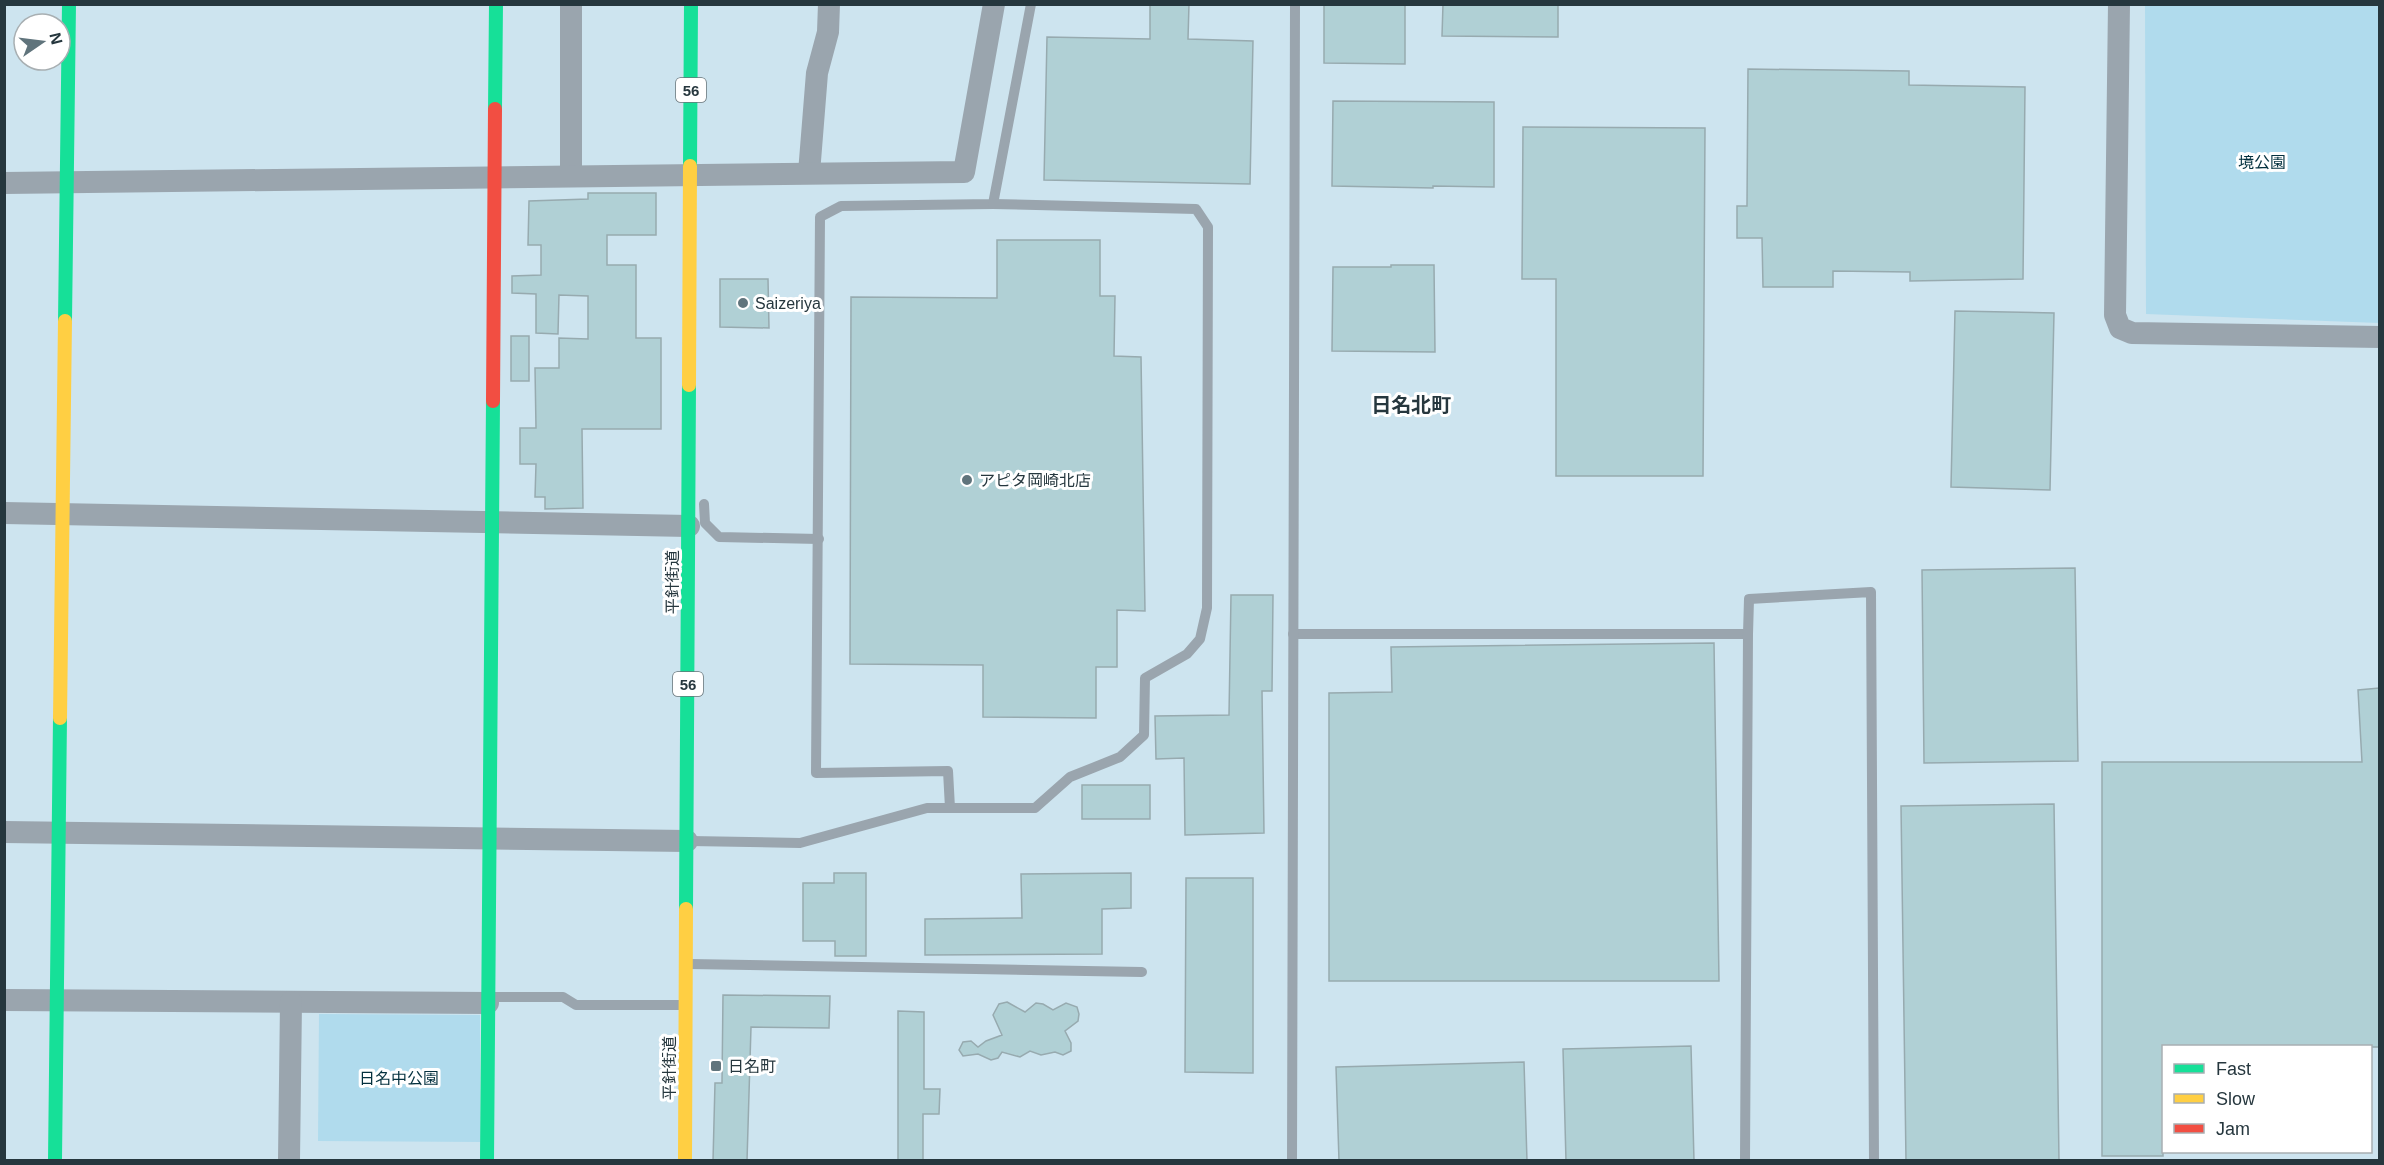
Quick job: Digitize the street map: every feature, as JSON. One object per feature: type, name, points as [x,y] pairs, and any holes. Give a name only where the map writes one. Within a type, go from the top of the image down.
[{"type":"street","points":[[55,1161],[69,4]]},
{"type":"street","points":[[487,1161],[496,4]]},
{"type":"street","points":[[571,4],[571,176]]},
{"type":"street","name":"平針街道","points":[[685,1161],[691,4]]},
{"type":"street","points":[[809,173],[817,73],[828,32],[829,4]]},
{"type":"street","points":[[4,183],[964,172],[994,4]]},
{"type":"street","points":[[2119,4],[2115,315],[2120,328],[2132,333],[2379,337]]},
{"type":"street","points":[[4,513],[689,526]]},
{"type":"street","points":[[4,832],[687,841]]},
{"type":"street","points":[[4,1000],[291,1002],[488,1000]]},
{"type":"street","points":[[289,1161],[291,1002]]},
{"type":"lane","points":[[993,204],[1031,4]]},
{"type":"lane","points":[[1292,1161],[1295,4]]},
{"type":"lane","points":[[687,841],[800,843],[927,808],[950,808],[1035,808],[1070,777],[1120,757],[1144,735],[1145,678],[1187,654],[1200,639],[1207,608],[1208,227],[1196,209],[993,204],[841,206],[820,217],[816,773],[948,771],[950,808]]},
{"type":"lane","points":[[689,437],[699,465]]},
{"type":"lane","points":[[704,494],[705,523],[719,537],[819,539]]},
{"type":"lane","points":[[1745,1161],[1749,599],[1871,592],[1874,1161]]},
{"type":"lane","points":[[1293,634],[1748,634]]},
{"type":"lane","points":[[686,964],[1142,972]]},
{"type":"lane","points":[[488,1000],[563,997],[576,1005],[686,1005]]},
{"type":"green space","name":"境公園","points":[[2145,5],[2379,5],[2379,323],[2146,314]]},
{"type":"green space","name":"日名中公園","points":[[319,1014],[480,1015],[480,1142],[318,1141]]},
{"type":"building","points":[[1150,4],[1189,4],[1188,39],[1253,41],[1250,184],[1044,180],[1047,37],[1150,39]]},
{"type":"building","points":[[1324,4],[1405,4],[1405,64],[1324,63]]},
{"type":"building","points":[[1443,4],[1558,4],[1558,37],[1442,36]]},
{"type":"building","points":[[1748,69],[1909,71],[1909,85],[2025,87],[2023,279],[1910,281],[1910,272],[1833,271],[1833,287],[1763,287],[1762,238],[1737,238],[1737,206],[1747,206]]},
{"type":"building","points":[[1333,101],[1494,102],[1494,187],[1332,186]]},
{"type":"building","points":[[1523,127],[1705,128],[1703,476],[1556,476],[1556,279],[1522,279]]},
{"type":"building","points":[[588,193],[656,193],[656,235],[607,235],[607,265],[636,265],[636,338],[661,338],[661,429],[582,429],[583,508],[545,509],[545,497],[535,497],[536,464],[520,464],[520,428],[536,428],[535,368],[559,368],[559,338],[588,339],[588,296],[559,295],[558,334],[536,333],[536,294],[512,293],[512,276],[541,275],[541,245],[528,245],[529,201],[588,199]]},
{"type":"building","points":[[997,240],[1100,240],[1100,296],[1115,296],[1114,356],[1141,357],[1145,611],[1117,610],[1117,667],[1096,667],[1096,718],[983,717],[983,665],[850,664],[851,297],[997,298]]},
{"type":"building","points":[[1391,265],[1434,265],[1435,352],[1332,351],[1333,267],[1391,267]]},
{"type":"building","points":[[720,279],[768,279],[769,328],[720,327]]},
{"type":"building","points":[[1955,311],[2054,313],[2050,490],[1951,487]]},
{"type":"building","points":[[511,336],[529,336],[529,381],[511,381]]},
{"type":"building","points":[[2075,568],[2078,761],[1924,763],[1922,570]]},
{"type":"building","points":[[1231,595],[1273,595],[1272,691],[1262,691],[1264,833],[1185,835],[1184,758],[1156,759],[1155,716],[1229,715]]},
{"type":"building","points":[[1714,643],[1719,981],[1329,981],[1329,693],[1392,692],[1391,647]]},
{"type":"building","points":[[2379,688],[2379,1047],[2372,1047],[2372,1045],[2162,1045],[2163,1156],[2102,1156],[2102,762],[2362,762],[2358,690]]},
{"type":"building","points":[[1082,785],[1150,785],[1150,819],[1082,819]]},
{"type":"building","points":[[2054,804],[2059,1161],[1906,1161],[1901,806]]},
{"type":"building","points":[[834,873],[866,873],[866,956],[835,956],[835,941],[803,941],[803,883],[834,883]]},
{"type":"building","points":[[1131,873],[1131,908],[1102,909],[1102,954],[925,955],[925,919],[1022,918],[1021,874]]},
{"type":"building","points":[[1186,878],[1253,878],[1253,1073],[1185,1072]]},
{"type":"building","points":[[723,995],[830,996],[829,1028],[751,1027],[747,1161],[713,1161],[715,1083],[722,1083]]},
{"type":"building","points":[[1007,1002],[1025,1012],[1036,1003],[1053,1010],[1066,1003],[1077,1007],[1078,1021],[1065,1031],[1071,1043],[1071,1051],[1063,1055],[1055,1052],[1041,1055],[1030,1051],[1020,1057],[1002,1052],[998,1058],[991,1060],[978,1054],[963,1056],[959,1050],[963,1042],[971,1041],[978,1047],[1002,1035],[993,1015],[999,1004]]},
{"type":"building","points":[[898,1011],[924,1012],[924,1089],[940,1089],[939,1114],[923,1114],[923,1161],[898,1161]]},
{"type":"building","points":[[1691,1046],[1694,1161],[1566,1161],[1563,1049]]},
{"type":"building","points":[[1524,1062],[1527,1161],[1339,1161],[1336,1067]]},
{"type":"traffic: fast","points":[[65,321],[69,4]]},
{"type":"traffic: fast","points":[[495,109],[496,4]]},
{"type":"traffic: fast","points":[[690,166],[691,4]]},
{"type":"traffic: fast","points":[[686,909],[689,385]]},
{"type":"traffic: fast","points":[[487,1160],[493,401]]},
{"type":"traffic: fast","points":[[55,1160],[60,718]]},
{"type":"traffic: slow","points":[[689,385],[690,166]]},
{"type":"traffic: slow","points":[[60,718],[65,321]]},
{"type":"traffic: slow","points":[[685,1160],[686,909]]},
{"type":"traffic: jam","points":[[493,401],[495,109]]},
{"type":"place","name":"Saizeriya","points":[[743,303]]},
{"type":"place","name":"アピタ岡崎北店","points":[[967,480]]},
{"type":"place","name":"日名町","points":[[716,1066]]},
{"type":"district","name":"日名北町","points":[[1411,405]]}]
